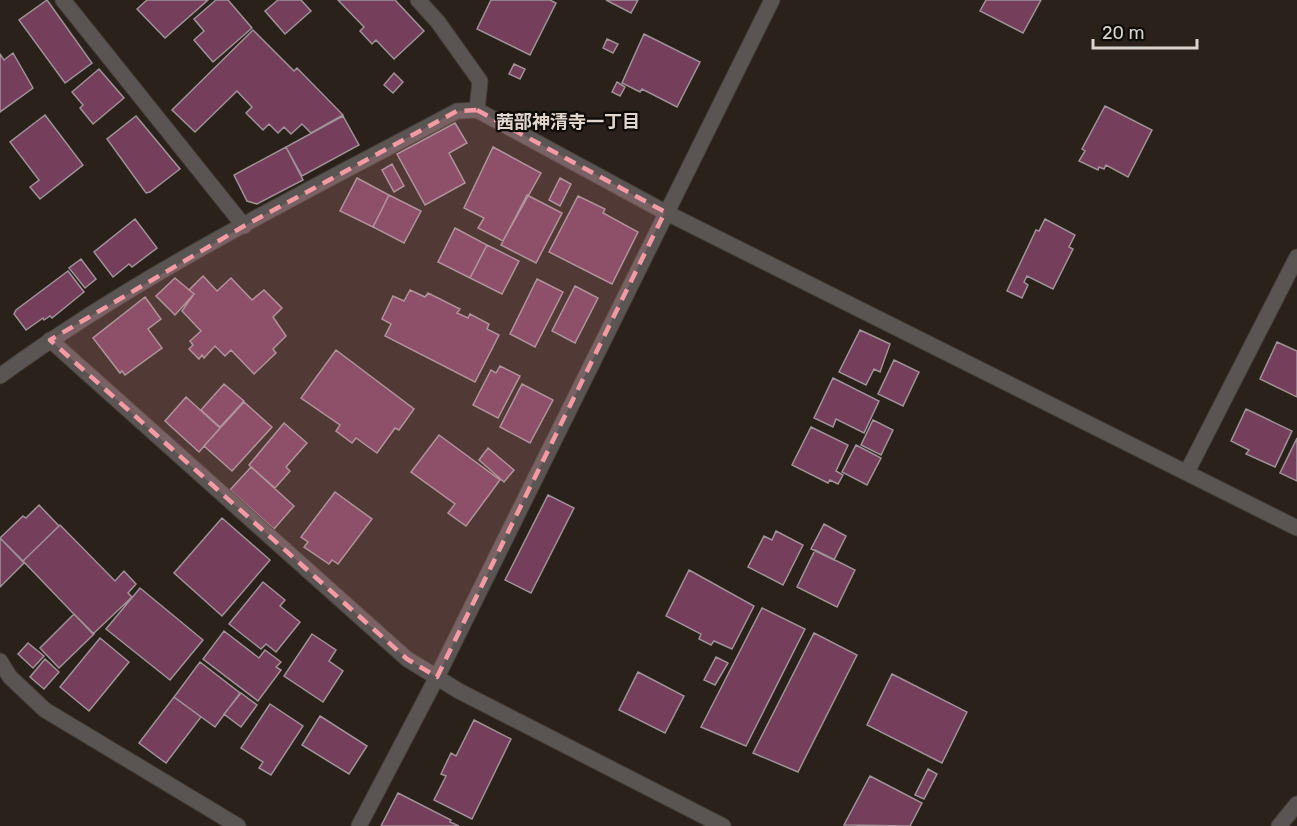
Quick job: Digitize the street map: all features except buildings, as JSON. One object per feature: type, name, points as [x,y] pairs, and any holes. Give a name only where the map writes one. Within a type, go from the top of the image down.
[{"type":"street","points":[[63,0],[244,226]]},
{"type":"street","points":[[418,0],[438,22],[480,81],[477,110]]},
{"type":"street","points":[[359,826],[437,677],[665,212],[772,0]]},
{"type":"street","points":[[0,376],[50,340],[244,226],[457,111],[477,110],[665,212],[1297,528]]},
{"type":"street","points":[[1187,472],[1297,257]]},
{"type":"street","points":[[50,340],[407,659],[437,677],[723,826]]},
{"type":"street","points":[[0,661],[10,677],[45,710],[238,826]]},
{"type":"street","points":[[1279,826],[1297,804]]},
{"type":"highlighted area","points":[[477,110],[665,212],[437,677],[407,659],[50,340],[244,226],[457,111]]},
{"type":"district","name":"茜部神清寺一丁目","points":[[568,122]]}]
